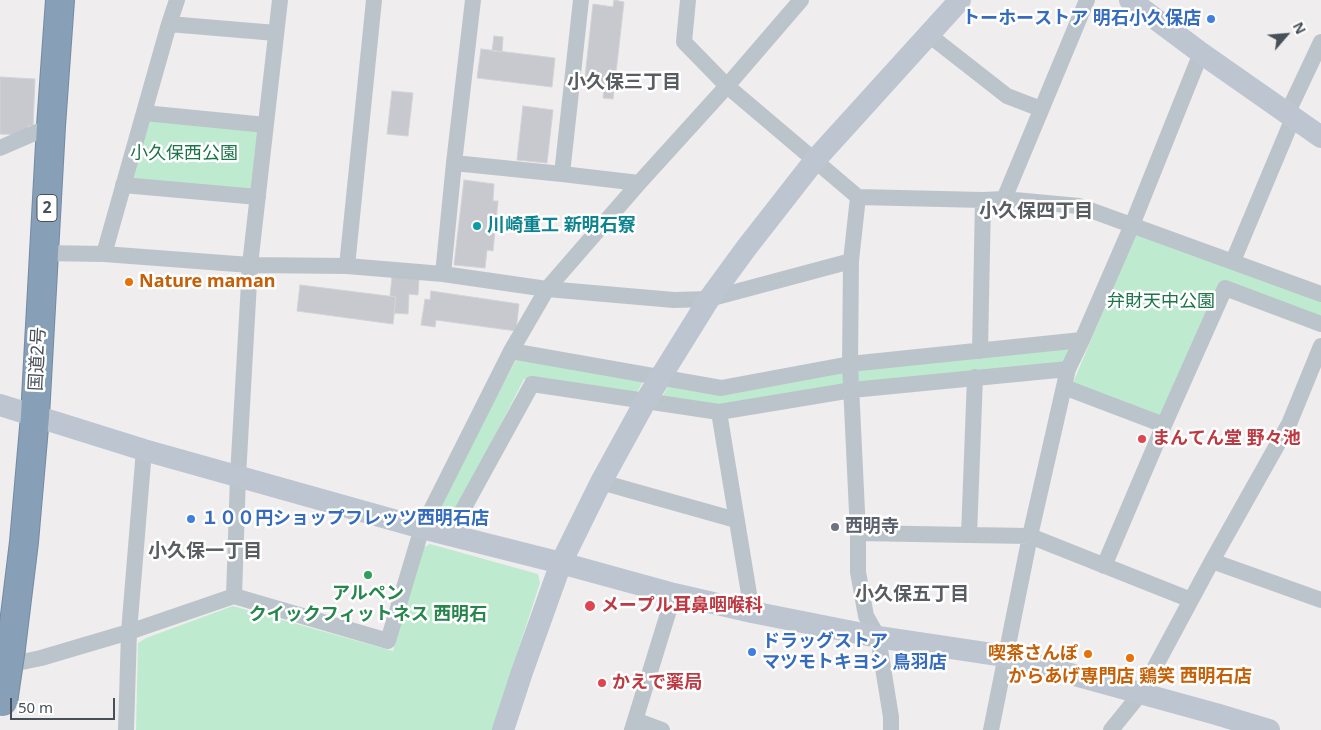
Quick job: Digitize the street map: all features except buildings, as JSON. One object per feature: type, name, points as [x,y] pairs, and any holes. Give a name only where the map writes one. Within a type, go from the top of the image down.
[{"type":"highway","name":"国道2号","points":[[2,709],[5,657],[24,542],[35,416],[60,0]]},
{"type":"street","points":[[104,254],[177,0]]},
{"type":"street","points":[[234,596],[238,476],[250,265],[280,0]]},
{"type":"street","points":[[347,266],[374,0]]},
{"type":"street","points":[[443,274],[473,0]]},
{"type":"street","points":[[562,174],[581,0]]},
{"type":"street","points":[[688,0],[684,42],[727,86],[858,197],[1004,199],[1078,206],[1321,294]]},
{"type":"street","points":[[5,657],[41,658],[129,632],[234,596],[388,641],[422,528],[511,351],[547,289],[638,183],[727,86],[801,0]]},
{"type":"street","points":[[503,730],[561,563],[601,482],[645,402],[709,298],[815,160],[960,0]]},
{"type":"street","points":[[1004,199],[1087,0]]},
{"type":"street","points":[[1130,0],[1201,53],[1321,137]]},
{"type":"street","points":[[169,24],[276,33]]},
{"type":"street","points":[[929,35],[1006,96],[1041,109]]},
{"type":"street","points":[[1233,261],[1321,42]]},
{"type":"street","points":[[991,730],[1030,536],[1068,369],[1132,225],[1201,53]]},
{"type":"street","points":[[144,113],[266,125]]},
{"type":"street","points":[[0,148],[51,126]]},
{"type":"street","points":[[454,163],[638,183]]},
{"type":"street","points":[[123,186],[258,197]]},
{"type":"street","points":[[858,197],[851,261],[850,364],[858,572],[866,616],[878,637],[891,717],[891,730]]},
{"type":"street","points":[[980,351],[983,200]]},
{"type":"street","points":[[44,253],[104,254],[250,265],[347,266],[443,274],[547,289],[674,300],[709,298],[851,261]]},
{"type":"street","points":[[1104,566],[1225,288],[1321,324]]},
{"type":"street","points":[[511,351],[721,388],[850,364],[1082,340]]},
{"type":"street","points":[[1111,730],[1141,693],[1288,424],[1321,346]]},
{"type":"street","points":[[449,535],[532,384],[719,412],[852,390],[1068,369]]},
{"type":"street","points":[[969,535],[975,377]]},
{"type":"street","points":[[1064,387],[1164,425]]},
{"type":"street","points":[[0,406],[144,450],[422,528],[674,594],[752,612],[878,637],[1005,656],[1269,730]]},
{"type":"street","points":[[719,412],[752,612]]},
{"type":"street","points":[[126,730],[129,632],[144,450]]},
{"type":"street","points":[[601,482],[736,520]]},
{"type":"street","points":[[858,533],[1030,536],[1191,600]]},
{"type":"street","points":[[1212,561],[1319,595]]},
{"type":"street","points":[[662,730],[634,725],[674,594]]},
{"type":"green space","name":"小久保西公園","points":[[149,118],[259,131],[252,189],[134,179]]},
{"type":"green space","name":"弁財天中公園","points":[[1136,233],[1321,300],[1321,317],[1224,281],[1162,419],[1072,385]]},
{"type":"green space","points":[[1072,346],[1063,362],[855,384],[854,367]]},
{"type":"green space","points":[[517,358],[644,380],[635,396],[524,379],[453,517],[446,523],[439,520],[435,512]]},
{"type":"green space","points":[[846,369],[847,385],[722,408],[661,399],[670,383],[721,391]]},
{"type":"green space","points":[[430,544],[538,574],[540,583],[492,730],[136,730],[138,643],[146,638],[233,606],[393,651],[423,548]]},
{"type":"place","name":"トーホーストア 明石小久保店","points":[[1211,19]]},
{"type":"place","name":"川崎重工 新明石寮","points":[[477,226]]},
{"type":"place","name":"Nature maman","points":[[129,282]]},
{"type":"place","name":"まんてん堂 野々池","points":[[1142,439]]},
{"type":"place","name":"１００円ショップフレッツ西明石店","points":[[191,519]]},
{"type":"place","name":"西明寺","points":[[835,527]]},
{"type":"place","name":"アルペン クイックフィットネス 西明石","points":[[368,575]]},
{"type":"place","name":"メープル耳鼻咽喉科","points":[[590,606]]},
{"type":"place","name":"ドラッグストア マツモトキヨシ 鳥羽店","points":[[752,652]]},
{"type":"place","name":"喫茶さんぽ","points":[[1088,654]]},
{"type":"place","name":"からあげ専門店 鶏笑 西明石店","points":[[1130,658]]},
{"type":"place","name":"かえで薬局","points":[[602,683]]},
{"type":"district","name":"小久保三丁目","points":[[624,83]]},
{"type":"district","name":"小久保四丁目","points":[[1036,212]]},
{"type":"district","name":"小久保一丁目","points":[[205,552]]},
{"type":"district","name":"小久保五丁目","points":[[912,595]]}]
